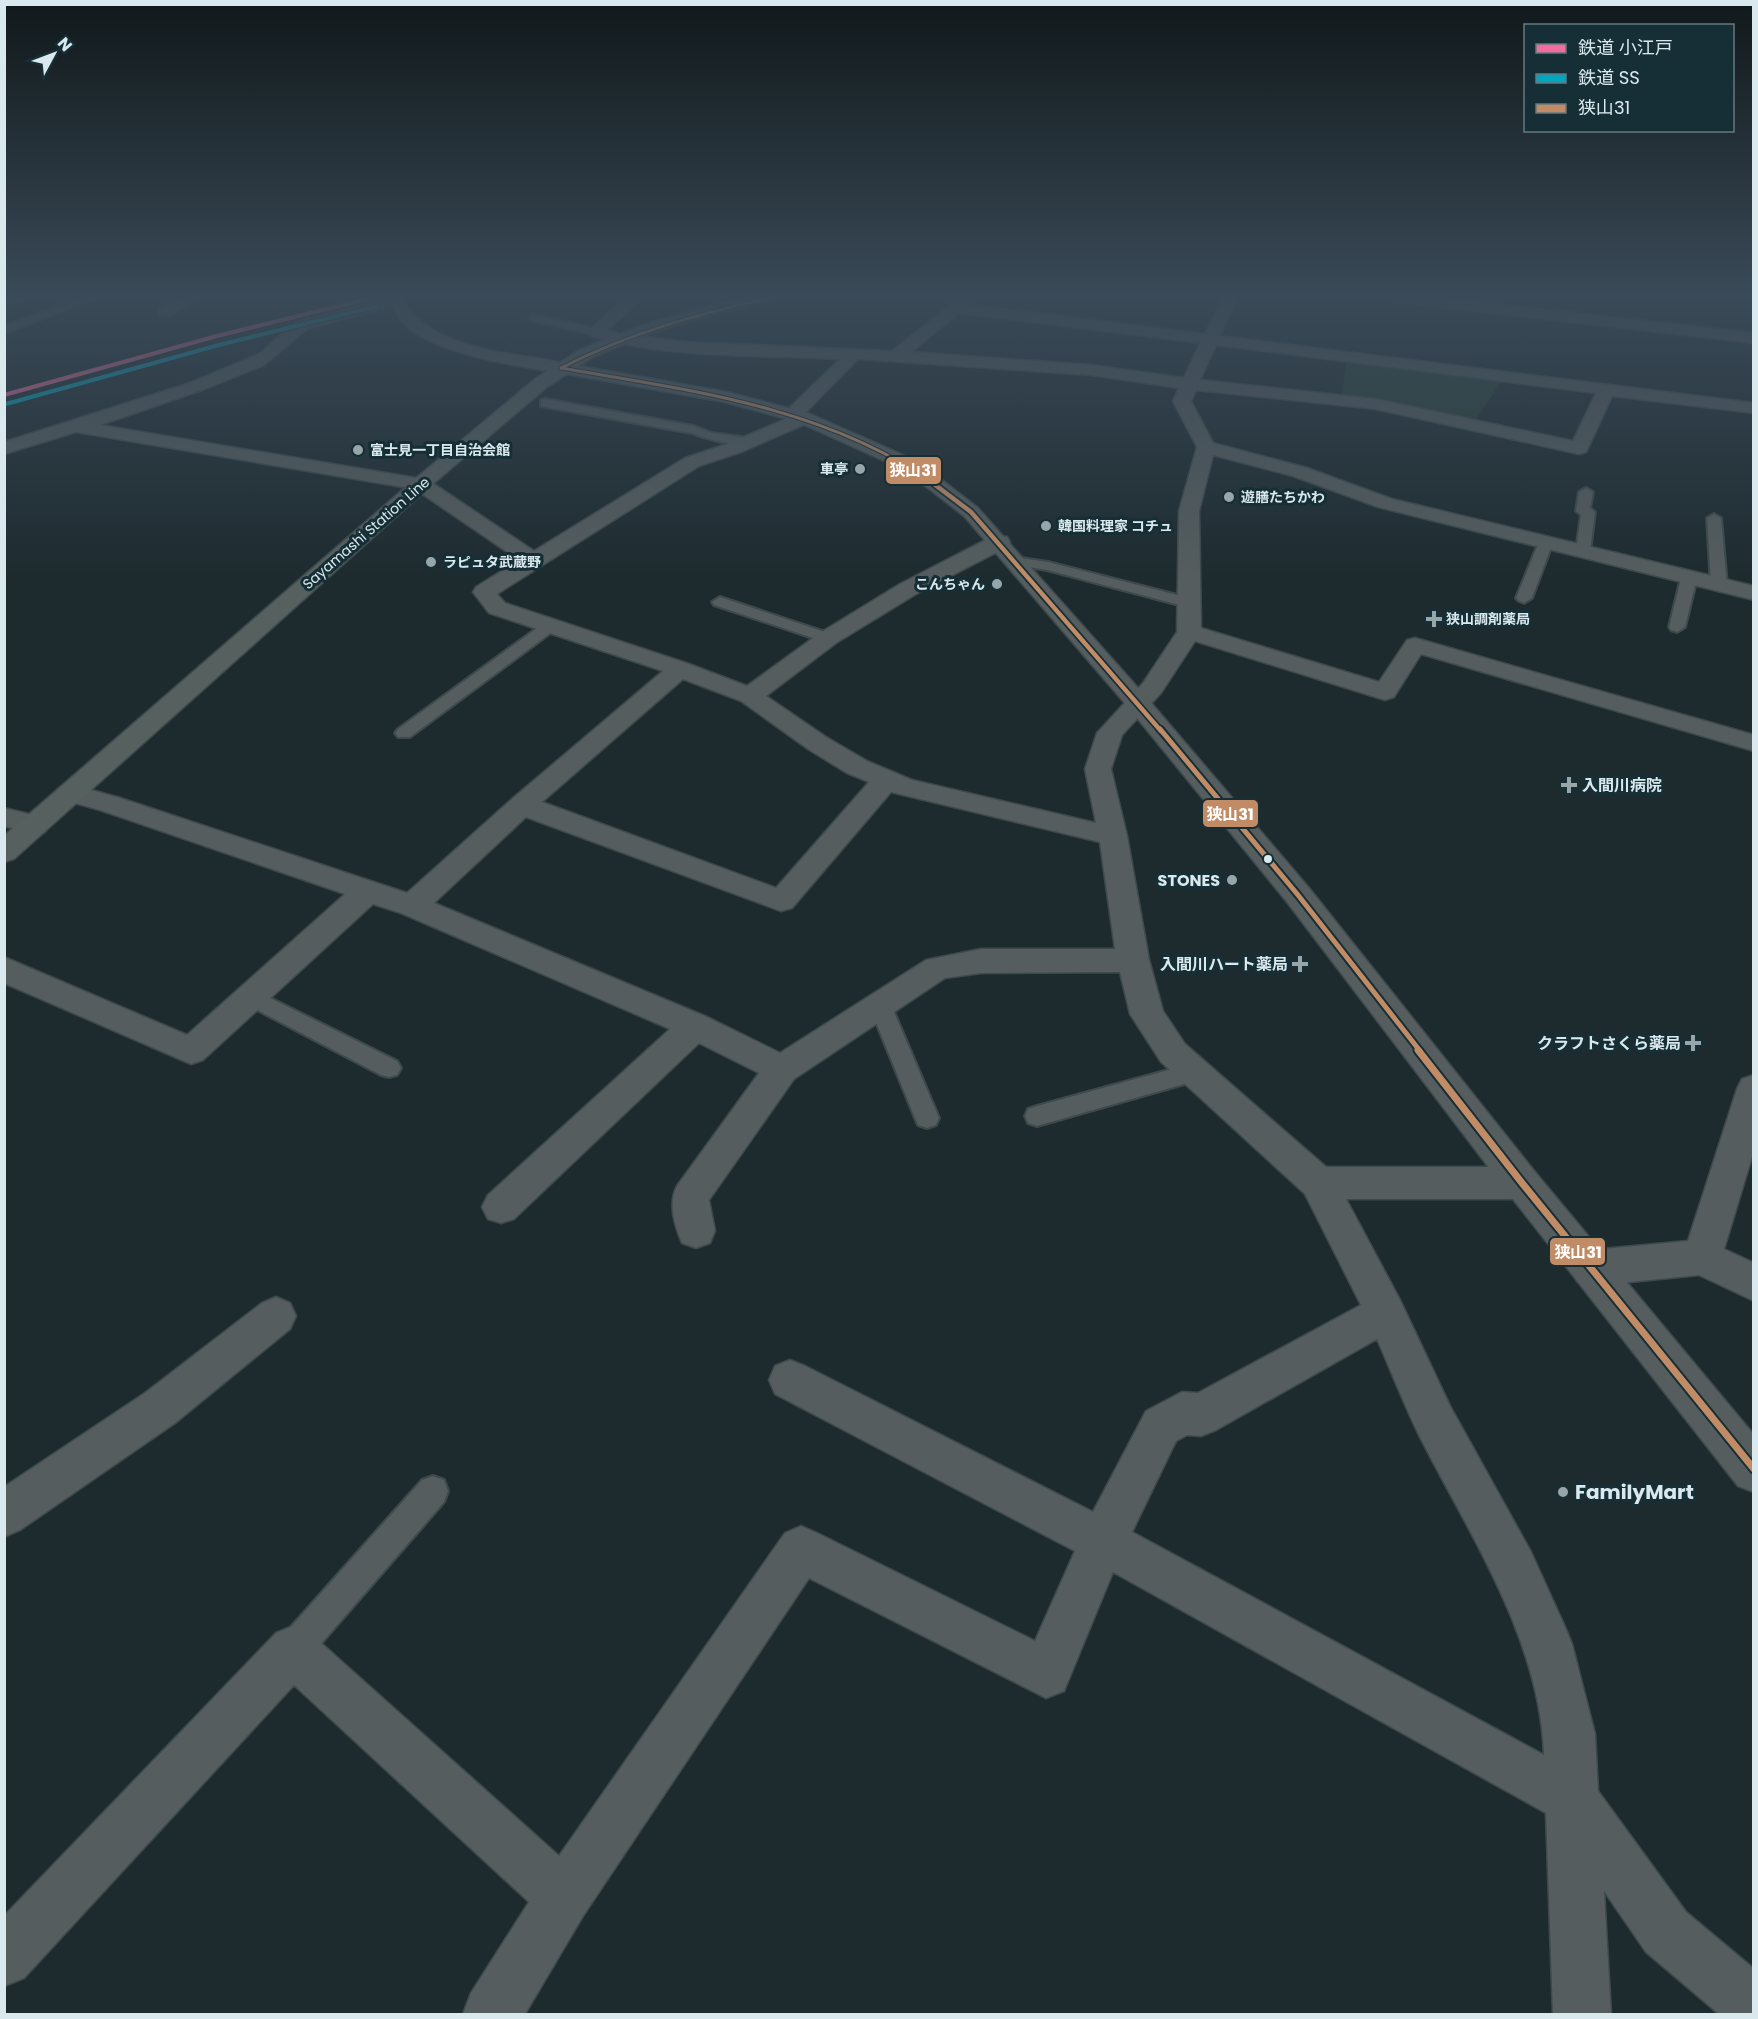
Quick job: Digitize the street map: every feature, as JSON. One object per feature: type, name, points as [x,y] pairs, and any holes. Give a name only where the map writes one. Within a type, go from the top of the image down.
[{"type":"main road","name":"Sayamashi Station Line","points":[[4,852],[421,484],[530,391]]},
{"type":"street","points":[[4,448],[78,427],[180,391]]},
{"type":"street","points":[[694,391],[727,397],[798,417],[873,447],[936,484],[971,512],[1138,704],[1298,895],[1522,1184],[1754,1470]]},
{"type":"street","points":[[821,391],[798,417],[751,442],[692,462],[484,592],[497,608],[680,669],[750,696],[817,743],[857,767],[904,787],[1113,836]]},
{"type":"street","points":[[1185,391],[1182,401],[1206,447],[1189,511],[1187,602],[1189,632],[1163,673],[1110,733],[1098,769],[1113,836],[1132,960],[1147,1014],[1173,1053],[1317,1183],[1386,1313],[1435,1421],[1514,1569],[1548,1644],[1569,1734],[1570,1798],[1582,2014]]},
{"type":"street","points":[[1256,391],[1376,404],[1579,448],[1605,391]]},
{"type":"street","points":[[1616,391],[1754,408]]},
{"type":"street","points":[[78,427],[421,484],[533,560]]},
{"type":"street","points":[[1206,447],[1300,472],[1385,503],[1754,593]]},
{"type":"street","points":[[750,696],[828,638],[908,589],[1007,551]]},
{"type":"street","points":[[1189,632],[1384,692],[1415,645],[1754,743]]},
{"type":"street","points":[[412,906],[522,805],[680,669]]},
{"type":"street","points":[[522,805],[781,901],[887,779]]},
{"type":"street","points":[[70,793],[110,804],[412,906],[695,1026],[782,1070]]},
{"type":"street","points":[[4,817],[36,825]]},
{"type":"street","points":[[4,969],[191,1051],[368,891]]},
{"type":"street","points":[[696,1231],[690,1197],[782,1070],[937,968],[981,961],[1132,960]]},
{"type":"street","points":[[501,1207],[695,1026]]},
{"type":"street","points":[[1702,1257],[1754,1089]]},
{"type":"street","points":[[1317,1183],[1522,1184]]},
{"type":"street","points":[[1591,1268],[1702,1257],[1754,1283]]},
{"type":"street","points":[[492,2014],[564,1897],[801,1549],[1046,1673],[1103,1541],[1161,1426],[1182,1413],[1201,1415],[1386,1313]]},
{"type":"street","points":[[4,1514],[160,1408],[276,1316]]},
{"type":"street","points":[[790,1380],[1103,1541],[1570,1798],[1666,1932],[1754,2007]]},
{"type":"street","points":[[4,1958],[293,1650],[564,1897]]},
{"type":"lane","points":[[545,404],[751,442]]},
{"type":"lane","points":[[1583,551],[1588,512],[1583,511],[1586,492]]},
{"type":"lane","points":[[1714,518],[1719,585]]},
{"type":"lane","points":[[1524,598],[1546,542]]},
{"type":"lane","points":[[1007,551],[1048,566],[1187,602]]},
{"type":"lane","points":[[1677,627],[1689,578]]},
{"type":"lane","points":[[720,602],[828,638]]},
{"type":"lane","points":[[404,733],[550,626]]},
{"type":"lane","points":[[250,996],[389,1068]]},
{"type":"lane","points":[[880,1005],[927,1118]]},
{"type":"lane","points":[[1037,1116],[1194,1072]]},
{"type":"lane","points":[[293,1650],[433,1491]]},
{"type":"green space","points":[[1342,391],[1495,391],[1475,421],[1374,399],[1342,395]]},
{"type":"rail line","name":"小江戸","points":[[4,395],[18,391]]},
{"type":"rail line","name":"SS","points":[[6,404],[52,391]]},
{"type":"transit line","name":"狭山31","points":[[694,391],[727,397],[804,418],[896,459],[935,484],[971,512],[1138,703],[1298,895],[1522,1183],[1754,1469]]},
{"type":"place","name":"富士見一丁目自治会館","points":[[358,450]]},
{"type":"place","name":"車亭","points":[[860,469]]},
{"type":"place","name":"遊膳たちかわ","points":[[1229,497]]},
{"type":"place","name":"韓国料理家 コチュ","points":[[1046,526]]},
{"type":"place","name":"ラピュタ武蔵野","points":[[431,562]]},
{"type":"place","name":"こんちゃん","points":[[997,584]]},
{"type":"place","name":"狭山調剤薬局","points":[[1434,619]]},
{"type":"place","name":"入間川病院","points":[[1569,785]]},
{"type":"place","name":"STONES","points":[[1232,880]]},
{"type":"place","name":"入間川ハート薬局","points":[[1300,964]]},
{"type":"place","name":"クラフトさくら薬局","points":[[1693,1043]]},
{"type":"place","name":"FamilyMart","points":[[1563,1492]]}]
